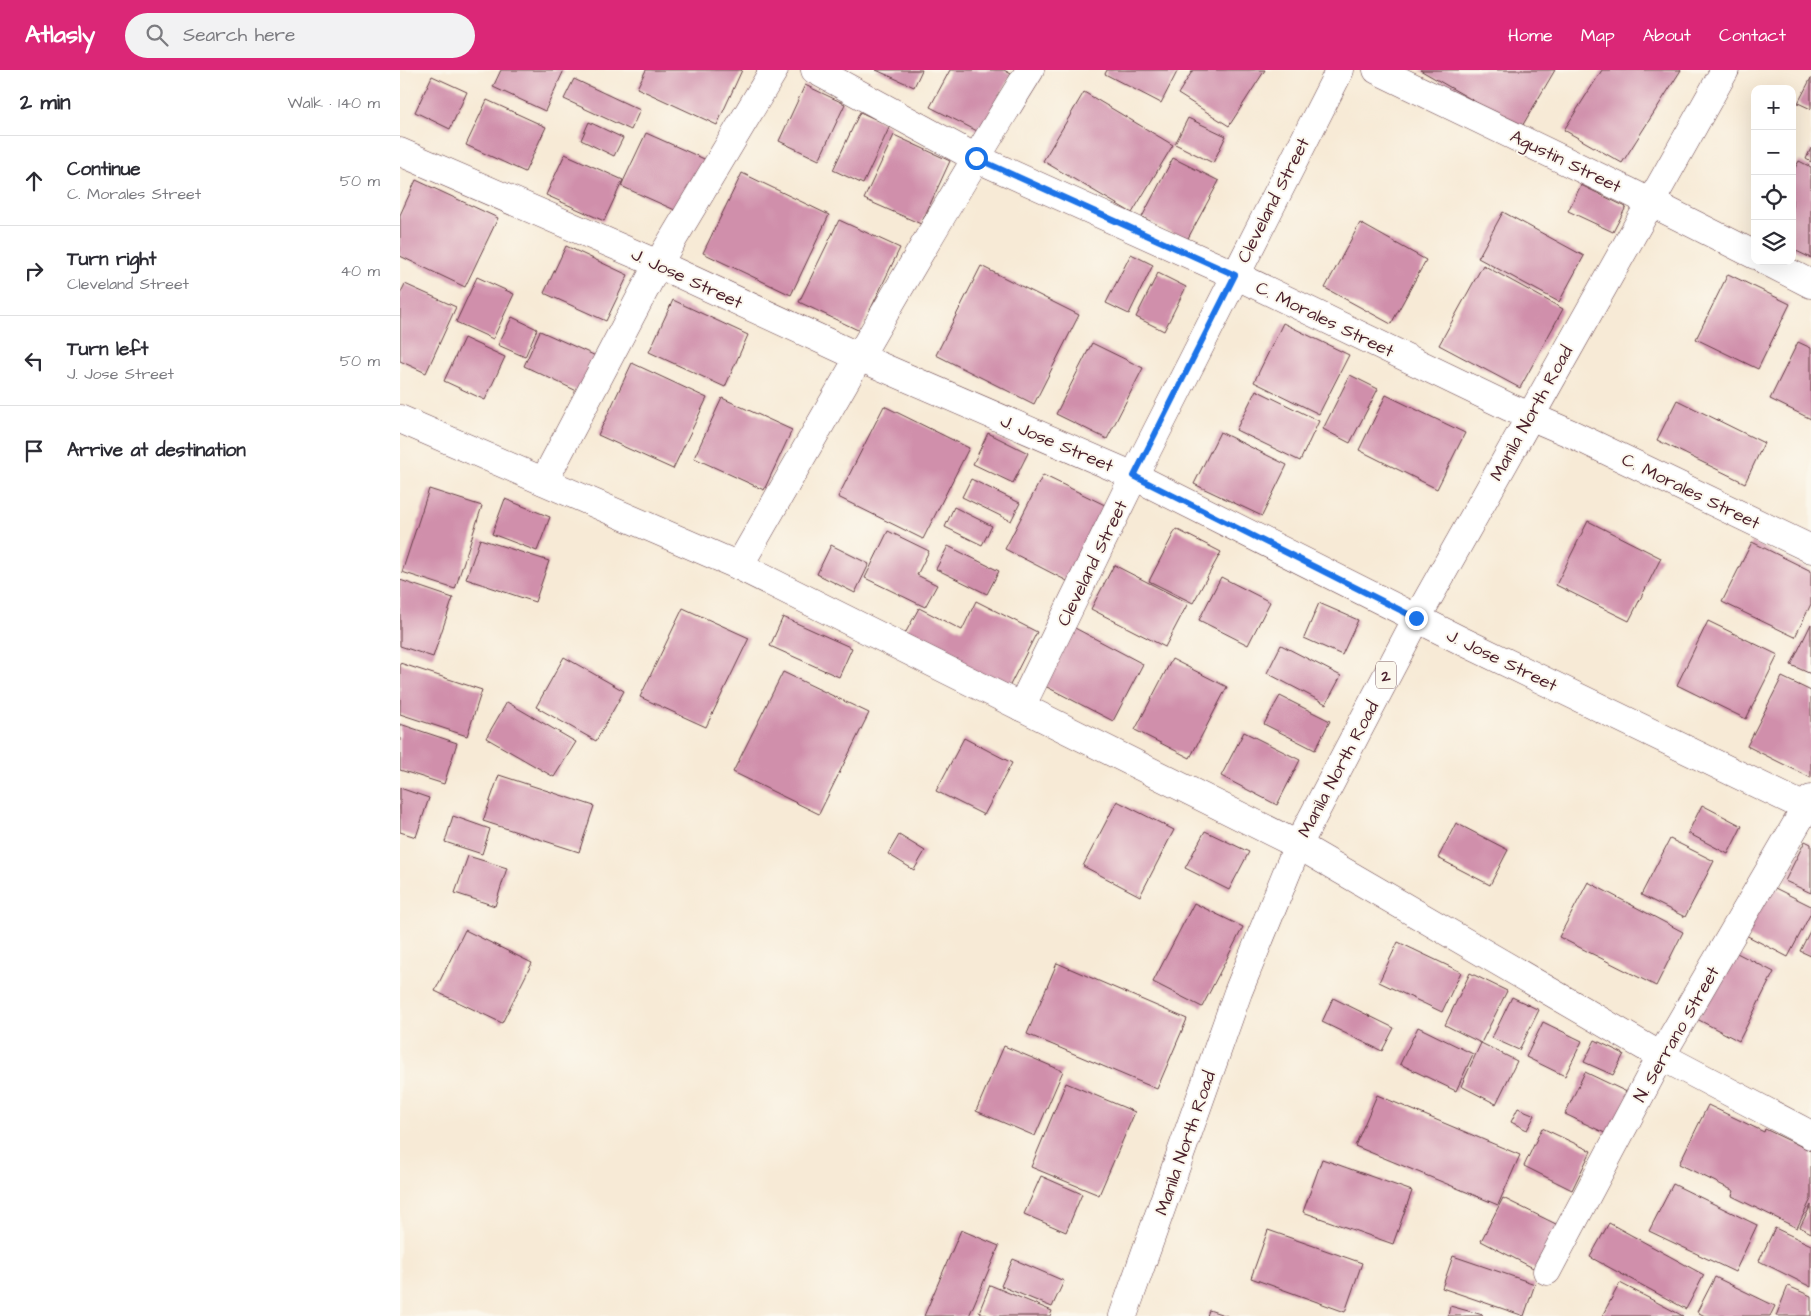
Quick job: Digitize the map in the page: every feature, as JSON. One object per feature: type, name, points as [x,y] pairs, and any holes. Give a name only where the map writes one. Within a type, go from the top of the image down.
[{"type":"main road","points":[[544,481],[658,264],[774,70]]},
{"type":"main road","name":"C. Morales Street","points":[[815,70],[976,158],[1235,275],[1811,549]]},
{"type":"main road","points":[[739,566],[859,357],[1030,70]]},
{"type":"main road","name":"Cleveland Street","points":[[1021,707],[1134,476],[1340,70]]},
{"type":"main road","name":"Agustin Street","points":[[1377,70],[1751,253]]},
{"type":"main road","name":"Manila North Road","points":[[1123,1316],[1238,992],[1298,844],[1416,618],[1725,70]]},
{"type":"main road","name":"J. Jose Street","points":[[400,152],[658,264],[859,357],[1134,476],[1416,618],[1810,806]]},
{"type":"main road","points":[[1774,265],[1811,284]]},
{"type":"main road","points":[[400,419],[739,566],[1298,844],[1334,867],[1661,1056],[1811,1135]]},
{"type":"main road","name":"N. Serrano Street","points":[[1547,1271],[1661,1056],[1810,806]]},
{"type":"building","points":[[501,70],[564,70],[545,111],[493,87]]},
{"type":"building","points":[[646,70],[742,70],[717,125],[637,88]]},
{"type":"building","points":[[876,70],[922,70],[914,87]]},
{"type":"building","points":[[950,70],[1004,70],[1011,74],[981,133],[930,107]]},
{"type":"building","points":[[1107,70],[1178,70],[1161,103],[1105,74]]},
{"type":"building","points":[[1193,70],[1265,70],[1229,126],[1178,94]]},
{"type":"building","points":[[1420,70],[1555,70],[1521,128]]},
{"type":"building","points":[[1602,70],[1681,70],[1622,163],[1564,130]]},
{"type":"building","points":[[432,76],[467,92],[450,129],[415,112]]},
{"type":"building","points":[[1811,78],[1811,109],[1798,103]]},
{"type":"building","points":[[574,79],[640,110],[631,130],[564,99]]},
{"type":"building","points":[[805,85],[845,104],[819,160],[779,141]]},
{"type":"building","points":[[1084,92],[1173,145],[1132,213],[1043,161]]},
{"type":"building","points":[[487,100],[546,127],[525,172],[466,145]]},
{"type":"building","points":[[860,112],[890,126],[863,184],[833,170]]},
{"type":"building","points":[[1188,118],[1226,136],[1213,163],[1175,144]]},
{"type":"building","points":[[589,122],[623,138],[614,156],[581,140]]},
{"type":"building","points":[[646,133],[711,162],[686,215],[621,186]]},
{"type":"building","points":[[894,135],[950,161],[921,224],[864,199]]},
{"type":"building","points":[[1811,148],[1811,162],[1806,159]]},
{"type":"building","points":[[565,154],[623,180],[604,221],[546,195]]},
{"type":"building","points":[[1173,158],[1219,181],[1187,240],[1142,217]]},
{"type":"building","points":[[1799,161],[1811,167],[1811,258],[1796,251],[1796,166]]},
{"type":"building","points":[[742,173],[829,215],[791,295],[703,253]]},
{"type":"building","points":[[416,180],[498,218],[465,287],[400,256],[400,215]]},
{"type":"building","points":[[1581,185],[1626,207],[1613,232],[1568,211]]},
{"type":"building","points":[[1503,212],[1584,256],[1559,302],[1478,258]]},
{"type":"building","points":[[839,220],[900,248],[860,331],[799,302]]},
{"type":"building","points":[[1360,223],[1426,260],[1391,324],[1325,288]]},
{"type":"building","points":[[566,246],[628,275],[606,321],[544,293]]},
{"type":"building","points":[[1131,254],[1153,265],[1129,314],[1106,303]]},
{"type":"building","points":[[1483,265],[1563,309],[1520,388],[1439,345]]},
{"type":"building","points":[[981,266],[1079,315],[1034,404],[936,355]]},
{"type":"building","points":[[1158,273],[1186,287],[1164,331],[1136,317]]},
{"type":"building","points":[[1728,274],[1790,304],[1758,369],[1696,339]]},
{"type":"building","points":[[477,277],[514,294],[493,339],[456,322]]},
{"type":"building","points":[[405,284],[456,307],[426,373],[400,361],[400,294]]},
{"type":"building","points":[[673,300],[748,335],[725,387],[649,352]]},
{"type":"building","points":[[512,317],[537,329],[525,357],[498,345]]},
{"type":"building","points":[[1283,323],[1349,355],[1319,414],[1254,382]]},
{"type":"building","points":[[540,331],[596,356],[579,392],[524,366]]},
{"type":"building","points":[[464,338],[505,357],[485,400],[444,381]]},
{"type":"building","points":[[1798,342],[1811,348],[1811,419],[1770,399]]},
{"type":"building","points":[[1092,343],[1143,368],[1107,439],[1056,414]]},
{"type":"building","points":[[632,363],[707,398],[673,469],[598,435]]},
{"type":"building","points":[[1350,375],[1378,389],[1350,443],[1323,429]]},
{"type":"building","points":[[1256,390],[1319,421],[1300,461],[1236,430]]},
{"type":"building","points":[[1386,395],[1465,433],[1437,489],[1359,450]]},
{"type":"building","points":[[722,398],[792,430],[764,490],[694,458]]},
{"type":"building","points":[[1677,400],[1764,443],[1745,483],[1657,440]]},
{"type":"building","points":[[884,406],[969,448],[923,539],[838,497]]},
{"type":"building","points":[[1220,432],[1287,465],[1262,516],[1194,484]]},
{"type":"building","points":[[988,433],[1028,453],[1013,483],[973,464]]},
{"type":"building","points":[[1043,475],[1111,508],[1073,584],[1005,549]]},
{"type":"building","points":[[971,479],[1020,503],[1011,521],[962,497]]},
{"type":"building","points":[[429,489],[482,506],[455,589],[402,572]]},
{"type":"building","points":[[505,499],[550,517],[537,551],[492,534]]},
{"type":"building","points":[[954,507],[992,526],[982,545],[945,527]]},
{"type":"building","points":[[1588,521],[1661,558],[1629,621],[1556,585]]},
{"type":"building","points":[[1176,529],[1221,552],[1193,603],[1149,581]]},
{"type":"building","points":[[888,531],[929,551],[917,575],[937,585],[925,607],[865,578]]},
{"type":"building","points":[[480,539],[549,561],[535,602],[466,579]]},
{"type":"building","points":[[1752,542],[1811,571],[1811,604],[1795,637],[1722,602]]},
{"type":"building","points":[[831,545],[869,564],[855,593],[817,574]]},
{"type":"building","points":[[948,546],[999,571],[987,594],[936,569]]},
{"type":"building","points":[[1114,565],[1188,603],[1165,647],[1091,609]]},
{"type":"building","points":[[1221,577],[1270,602],[1248,645],[1199,620]]},
{"type":"building","points":[[400,580],[453,598],[433,657],[400,646]]},
{"type":"building","points":[[976,601],[1037,632],[1006,693],[901,641],[919,608],[962,630]]},
{"type":"building","points":[[1319,603],[1358,620],[1342,655],[1304,638]]},
{"type":"building","points":[[683,608],[749,638],[706,727],[640,697]]},
{"type":"building","points":[[783,617],[852,648],[839,677],[770,646]]},
{"type":"building","points":[[1708,621],[1778,655],[1746,719],[1677,685]]},
{"type":"building","points":[[1811,624],[1811,674],[1791,665]]},
{"type":"building","points":[[1073,627],[1143,664],[1113,721],[1043,685]]},
{"type":"building","points":[[1281,645],[1341,676],[1326,704],[1267,673]]},
{"type":"building","points":[[564,657],[624,691],[596,741],[536,707]]},
{"type":"building","points":[[1172,659],[1227,687],[1190,758],[1135,730]]},
{"type":"building","points":[[400,663],[482,690],[467,736],[400,714]]},
{"type":"building","points":[[783,672],[869,713],[819,814],[733,772]]},
{"type":"building","points":[[1782,677],[1811,691],[1811,778],[1747,746]]},
{"type":"building","points":[[1280,696],[1330,721],[1315,750],[1264,724]]},
{"type":"building","points":[[507,702],[576,742],[554,777],[486,738]]},
{"type":"building","points":[[400,724],[457,743],[444,784],[400,770]]},
{"type":"building","points":[[1244,732],[1300,760],[1277,805],[1221,776]]},
{"type":"building","points":[[964,738],[1012,763],[984,815],[936,791]]},
{"type":"building","points":[[499,775],[594,806],[579,852],[483,821]]},
{"type":"building","points":[[400,788],[429,798],[416,837],[400,832]]},
{"type":"building","points":[[1117,801],[1174,830],[1140,896],[1083,866]]},
{"type":"building","points":[[1702,805],[1742,826],[1728,854],[1688,833]]},
{"type":"building","points":[[453,816],[490,829],[482,854],[445,842]]},
{"type":"building","points":[[1456,823],[1508,850],[1490,885],[1438,858]]},
{"type":"building","points":[[1205,831],[1249,852],[1229,890],[1185,868]]},
{"type":"building","points":[[899,835],[925,851],[914,870],[888,854]]},
{"type":"building","points":[[1670,839],[1714,861],[1685,917],[1641,895]]},
{"type":"building","points":[[1805,841],[1811,844],[1811,893],[1785,881]]},
{"type":"building","points":[[468,856],[507,868],[495,906],[455,893]]},
{"type":"building","points":[[1588,882],[1683,932],[1656,986],[1559,937]]},
{"type":"building","points":[[1765,883],[1811,906],[1811,913],[1788,957],[1740,932]]},
{"type":"building","points":[[1194,903],[1243,927],[1202,1007],[1153,982]]},
{"type":"building","points":[[1811,929],[1811,956],[1800,951]]},
{"type":"building","points":[[465,930],[532,963],[502,1023],[435,991]]},
{"type":"building","points":[[1398,942],[1461,972],[1442,1012],[1379,982]]},
{"type":"building","points":[[1733,951],[1774,972],[1739,1041],[1697,1019]]},
{"type":"building","points":[[1057,963],[1187,1019],[1157,1089],[1027,1034]]},
{"type":"building","points":[[1470,973],[1507,991],[1481,1043],[1445,1025]]},
{"type":"building","points":[[1512,997],[1539,1010],[1519,1050],[1492,1038]]},
{"type":"building","points":[[1333,998],[1394,1028],[1382,1051],[1322,1022]]},
{"type":"building","points":[[1543,1022],[1582,1041],[1565,1076],[1526,1057]]},
{"type":"building","points":[[1418,1027],[1473,1054],[1456,1091],[1400,1064]]},
{"type":"building","points":[[1595,1040],[1624,1054],[1613,1075],[1584,1062]]},
{"type":"building","points":[[1481,1043],[1517,1061],[1496,1104],[1461,1086]]},
{"type":"building","points":[[1004,1046],[1063,1071],[1035,1136],[976,1111]]},
{"type":"building","points":[[1585,1072],[1631,1094],[1611,1136],[1565,1114]]},
{"type":"building","points":[[1066,1083],[1135,1112],[1099,1195],[1031,1167]]},
{"type":"building","points":[[1377,1095],[1520,1155],[1498,1205],[1355,1146]]},
{"type":"building","points":[[1708,1105],[1764,1132],[1765,1129],[1811,1151],[1811,1199],[1797,1228],[1732,1196],[1734,1191],[1679,1164]]},
{"type":"building","points":[[1518,1108],[1535,1115],[1527,1130],[1511,1122]]},
{"type":"building","points":[[1542,1128],[1591,1151],[1572,1190],[1524,1166]]},
{"type":"building","points":[[1322,1159],[1412,1191],[1393,1244],[1303,1212]]},
{"type":"building","points":[[1041,1176],[1082,1194],[1066,1232],[1024,1214]]},
{"type":"building","points":[[1673,1184],[1757,1225],[1735,1272],[1649,1231]]},
{"type":"building","points":[[1503,1198],[1560,1226],[1537,1270],[1481,1241]]},
{"type":"building","points":[[1811,1205],[1811,1233],[1800,1227]]},
{"type":"building","points":[[1609,1223],[1704,1275],[1686,1309],[1590,1257]]},
{"type":"building","points":[[1775,1228],[1811,1245],[1811,1287],[1759,1261]]},
{"type":"building","points":[[961,1230],[999,1246],[969,1316],[924,1316]]},
{"type":"building","points":[[1268,1230],[1362,1263],[1345,1312],[1251,1278]]},
{"type":"building","points":[[1453,1256],[1535,1284],[1524,1316],[1442,1288]]},
{"type":"building","points":[[1013,1259],[1064,1281],[1052,1307],[1001,1286]]},
{"type":"building","points":[[1715,1277],[1775,1306],[1770,1316],[1705,1316],[1697,1312]]},
{"type":"building","points":[[1620,1283],[1683,1316],[1602,1316]]},
{"type":"building","points":[[990,1285],[1052,1311],[1050,1316],[989,1316],[979,1312]]},
{"type":"building","points":[[1788,1286],[1811,1296],[1811,1316],[1776,1316]]},
{"type":"building","points":[[1450,1306],[1483,1315],[1483,1316],[1448,1316]]},
{"type":"building","points":[[1209,1310],[1227,1316],[1207,1316]]},
{"type":"route","points":[[976,158],[1235,275],[1134,476],[1416,618]]}]
